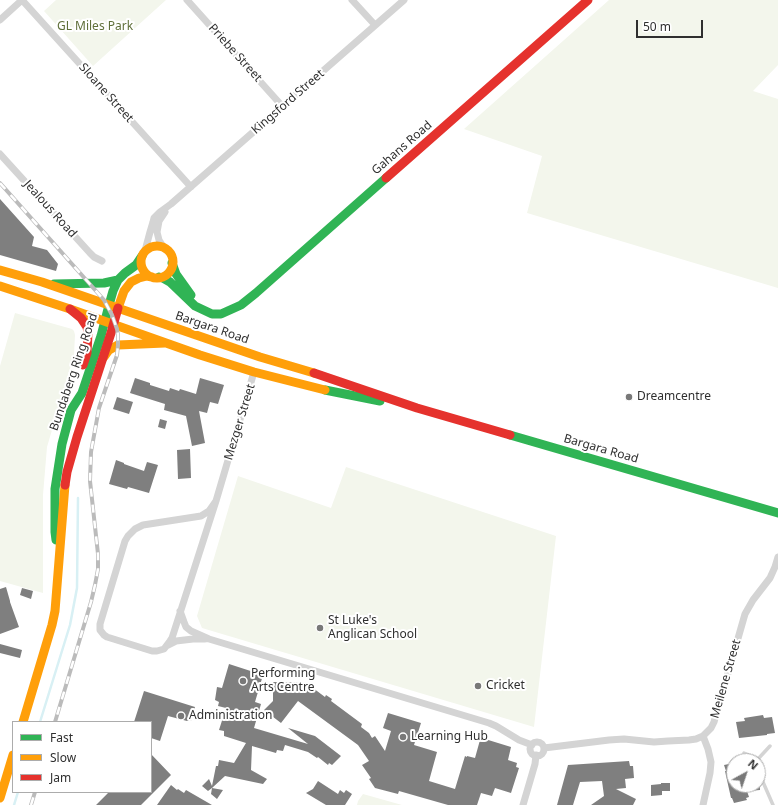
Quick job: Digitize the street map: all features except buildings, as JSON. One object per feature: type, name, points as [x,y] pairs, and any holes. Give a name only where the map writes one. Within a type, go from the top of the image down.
[{"type":"main road","name":"Gahans Road","points":[[143,254],[141,263],[144,270],[149,275],[163,278],[170,282],[201,310],[216,314],[224,313],[241,305],[248,301],[588,0]]},
{"type":"main road","points":[[109,305],[118,280],[136,264],[143,254],[151,247],[160,246],[170,254],[176,274],[195,299],[211,309],[223,312],[229,311]]},
{"type":"main road","points":[[118,308],[124,291],[131,282],[146,276],[156,277],[165,275],[170,270],[172,263]]},
{"type":"main road","name":"Bargara Road","points":[[0,270],[42,282],[260,358],[320,375],[417,408],[778,513]]},
{"type":"main road","points":[[42,282],[56,284],[104,283],[118,280]]},
{"type":"main road","name":"Bargara Road","points":[[0,286],[254,372],[312,387],[417,408]]},
{"type":"main road","name":"Bundaberg Ring Road","points":[[23,721],[52,625],[57,595],[64,494],[67,472],[102,360],[109,323],[109,305]]},
{"type":"main road","name":"Bundaberg Ring Road","points":[[59,566],[55,532],[55,488],[62,444],[71,410],[82,393],[109,323],[118,308]]},
{"type":"main road","points":[[70,309],[84,321],[88,333],[88,353],[73,396],[71,410]]},
{"type":"main road","points":[[102,360],[109,350],[118,345],[165,343]]},
{"type":"main road","points":[[254,372],[260,358]]},
{"type":"main road","points":[[0,798],[12,758]]},
{"type":"street","points":[[0,20],[22,0]]},
{"type":"street","name":"Sloane Street","points":[[22,0],[191,187]]},
{"type":"street","name":"Priebe Street","points":[[187,0],[283,107]]},
{"type":"street","points":[[352,0],[375,26]]},
{"type":"street","name":"Kingsford Street","points":[[143,254],[154,218],[160,212],[191,187],[404,0]]},
{"type":"street","name":"Jealous Road","points":[[0,154],[90,254],[102,261]]},
{"type":"street","name":"Kingsford Street","points":[[164,248],[157,236],[159,221],[171,204]]},
{"type":"street","name":"Mezger Street","points":[[167,646],[172,638],[216,501],[254,372]]},
{"type":"street","points":[[209,640],[193,639],[176,641],[161,650],[152,651],[107,637],[100,630],[100,624],[125,541],[131,533],[143,525],[201,516],[209,511],[216,501]]},
{"type":"street","name":"Meilene Street","points":[[703,736],[711,728],[714,722],[746,614],[753,600],[770,578],[778,557]]},
{"type":"street","points":[[180,611],[186,627],[209,640],[489,723],[519,740],[532,745],[538,742],[542,744],[544,748]]},
{"type":"street","points":[[544,748],[624,739],[668,742],[696,739],[703,736],[710,755],[711,768],[703,805]]},
{"type":"street","points":[[532,745],[531,751],[536,755],[542,754],[544,748]]},
{"type":"street","points":[[523,805],[535,764],[536,755]]},
{"type":"lane","points":[[764,753],[770,746]]},
{"type":"lane","points":[[766,789],[773,805]]},
{"type":"green space","name":"GL Miles Park","points":[[56,0],[166,0],[93,66],[44,11]]},
{"type":"green space","points":[[609,0],[778,0],[778,65],[753,91],[778,99],[778,288],[527,213],[542,156],[464,129]]},
{"type":"green space","points":[[15,313],[72,329],[75,335],[74,355],[47,447],[43,495],[43,593],[0,581],[0,366]]},
{"type":"green space","points":[[346,467],[556,536],[534,727],[202,628],[197,616],[238,476],[331,508]]},
{"type":"green space","points":[[363,794],[402,805],[357,805]]},
{"type":"waterway","points":[[40,721],[70,625],[77,588],[78,498]]},
{"type":"waterway","points":[[14,805],[18,793]]},
{"type":"railway","points":[[0,183],[104,300],[112,315],[118,335],[117,355],[99,408],[91,452],[90,481],[98,554],[98,569],[91,602],[55,721]]},
{"type":"railway","points":[[31,805],[35,793]]},
{"type":"traffic: fast","points":[[159,277],[170,282],[195,306],[212,314],[221,314],[241,305],[256,293],[386,178]]},
{"type":"traffic: fast","points":[[109,305],[118,280],[136,265],[142,256]]},
{"type":"traffic: fast","points":[[172,263],[176,274],[191,295]]},
{"type":"traffic: fast","points":[[54,284],[104,283],[118,280]]},
{"type":"traffic: fast","points":[[56,540],[55,489],[62,444],[71,410],[82,393],[101,336],[109,305]]},
{"type":"traffic: fast","points":[[325,390],[380,401]]},
{"type":"traffic: fast","points":[[510,435],[778,513]]},
{"type":"traffic: slow","points":[[157,246],[168,251],[173,262],[168,273],[157,278],[146,273],[141,262],[146,251],[157,246]]},
{"type":"traffic: slow","points":[[0,270],[42,282],[260,357],[314,373]]},
{"type":"traffic: slow","points":[[118,308],[124,291],[131,282],[147,276],[152,277]]},
{"type":"traffic: slow","points":[[0,286],[200,355],[254,372],[325,390]]},
{"type":"traffic: slow","points":[[104,357],[109,350],[118,345],[165,343]]},
{"type":"traffic: slow","points":[[23,721],[55,611],[65,485]]},
{"type":"traffic: slow","points":[[0,798],[12,758]]},
{"type":"traffic: jam","points":[[386,178],[588,0]]},
{"type":"traffic: jam","points":[[65,485],[67,472],[77,437],[118,308]]},
{"type":"traffic: jam","points":[[70,309],[81,318],[87,327],[87,353],[83,365]]},
{"type":"traffic: jam","points":[[314,373],[417,408],[510,435]]},
{"type":"place","name":"Dreamcentre","points":[[629,397]]},
{"type":"place","name":"St Luke's Anglican School","points":[[320,628]]},
{"type":"place","name":"Performing Arts Centre","points":[[243,681]]},
{"type":"place","name":"Cricket","points":[[478,686]]},
{"type":"place","name":"Administration","points":[[181,716]]},
{"type":"place","name":"Learning Hub","points":[[403,737]]}]
